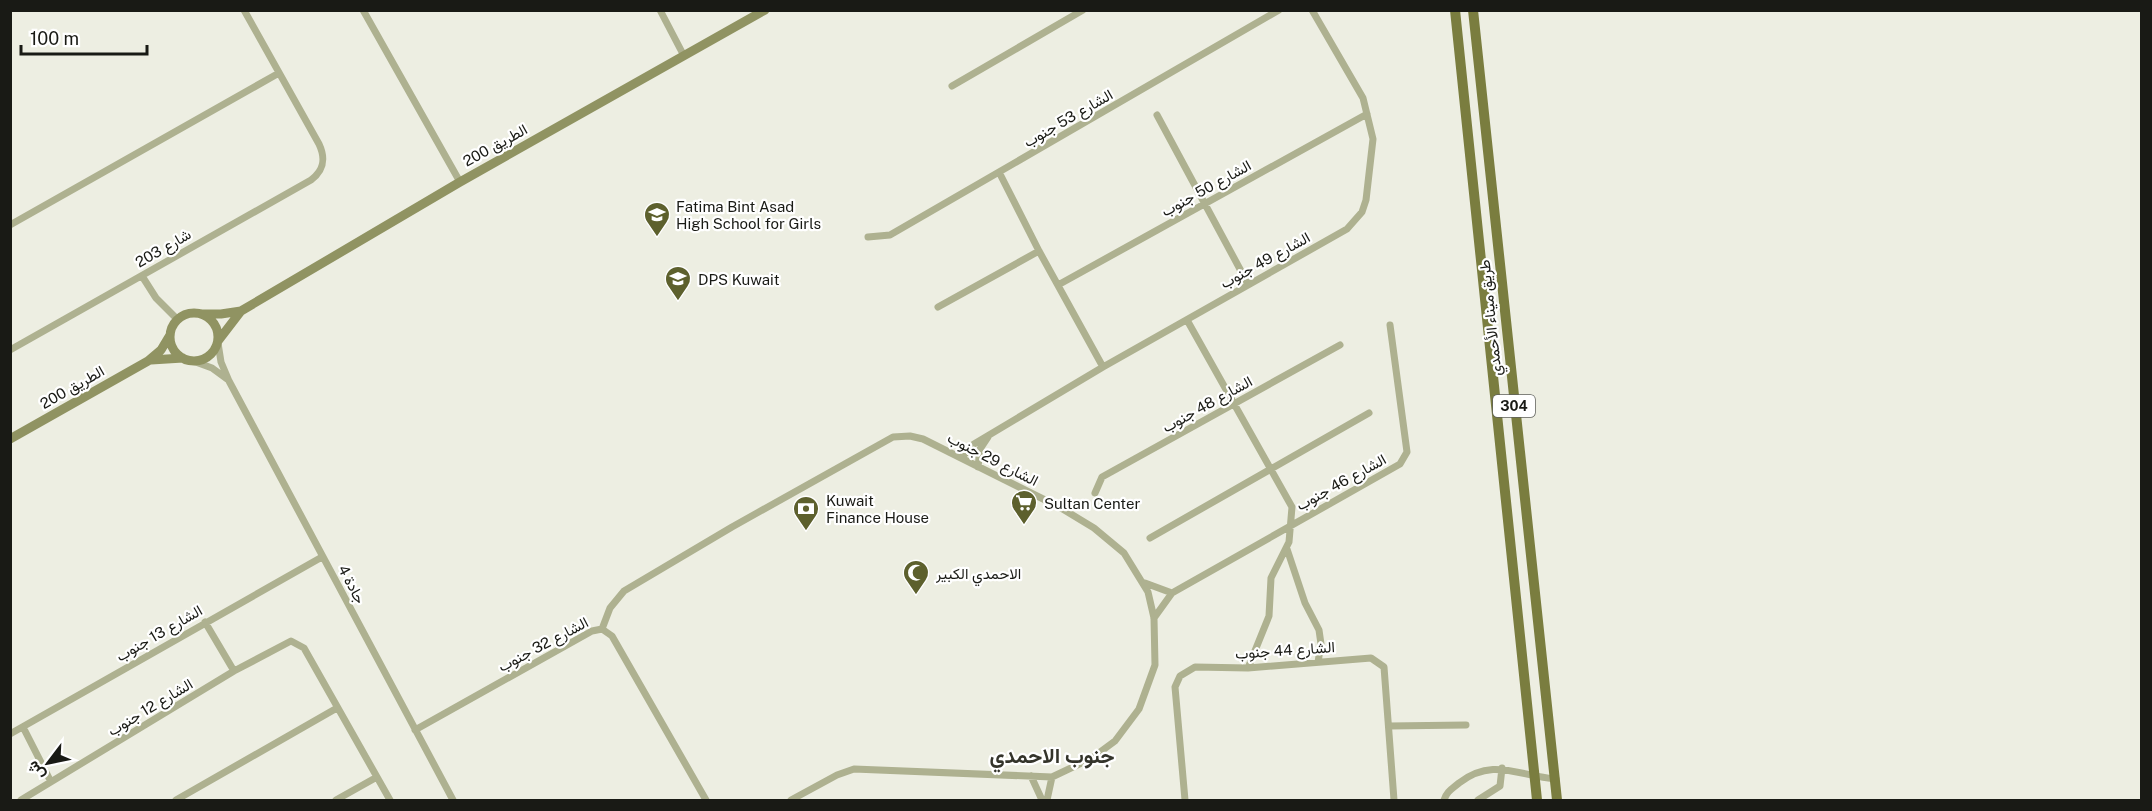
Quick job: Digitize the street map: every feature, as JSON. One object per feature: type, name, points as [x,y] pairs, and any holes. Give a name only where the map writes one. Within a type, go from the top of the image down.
[{"type":"main road","name":"الطريق 200","points":[[218,342],[242,311],[460,182],[765,10]]},
{"type":"main road","name":"طريق ميناء الأحمدي","points":[[1455,10],[1510,560],[1537,801]]},
{"type":"main road","name":"طريق ميناء الأحمدي","points":[[1473,10],[1557,801]]},
{"type":"main road","name":"الطريق 200","points":[[200,313],[221,314],[242,311]]},
{"type":"main road","points":[[188,313],[200,313],[215,325],[218,342],[209,356],[188,360],[175,351],[170,336],[177,319],[188,313]]},
{"type":"main road","name":"الطريق 200","points":[[10,440],[148,361],[161,350],[170,336]]},
{"type":"main road","name":"الطريق 200","points":[[148,361],[188,360]]},
{"type":"street","points":[[10,225],[279,73],[244,10]]},
{"type":"street","points":[[363,10],[460,182]]},
{"type":"street","points":[[660,10],[684,56]]},
{"type":"street","points":[[952,86],[1083,10]]},
{"type":"street","name":"الشارع 53 جنوب","points":[[868,237],[890,235],[1000,174],[1279,10]]},
{"type":"street","name":"الشارع 49 جنوب","points":[[961,458],[974,444],[1347,229],[1362,212],[1366,200],[1373,139],[1367,114],[1362,98],[1312,10]]},
{"type":"street","name":"شارع 203","points":[[10,350],[311,180],[323,165],[319,144],[279,73]]},
{"type":"street","name":"الشارع 50 جنوب","points":[[1058,285],[1367,114]]},
{"type":"street","points":[[1157,115],[1248,284]]},
{"type":"street","points":[[1000,174],[1039,252],[1104,367]]},
{"type":"street","points":[[938,307],[1039,252]]},
{"type":"street","points":[[142,276],[156,298],[177,319]]},
{"type":"street","points":[[1187,320],[1292,507],[1287,549],[1305,603],[1319,630],[1321,644],[1317,662]]},
{"type":"street","name":"الشارع 46 جنوب","points":[[1154,618],[1172,593],[1400,464],[1407,452],[1390,325]]},
{"type":"street","name":"جادة 4","points":[[218,342],[221,362],[229,381],[453,801]]},
{"type":"street","name":"الشارع 48 جنوب","points":[[1095,493],[1102,477],[1340,345]]},
{"type":"street","name":"جادة 4","points":[[188,360],[212,368],[229,381]]},
{"type":"street","points":[[1150,538],[1368,413]]},
{"type":"street","name":"الشارع 29 جنوب","points":[[602,629],[610,608],[624,591],[732,527],[893,437],[910,436],[923,439],[1061,508],[1094,528],[1124,553],[1144,583],[1154,618],[1155,665],[1139,709],[1115,741],[1092,758],[1052,777],[854,769],[837,775],[791,801]]},
{"type":"street","points":[[975,465],[980,449],[989,436]]},
{"type":"street","points":[[1248,668],[1269,616],[1271,578],[1275,564],[1287,549]]},
{"type":"street","name":"الشارع 13 جنوب","points":[[10,734],[322,557]]},
{"type":"street","points":[[1144,583],[1172,593]]},
{"type":"street","points":[[205,622],[234,672]]},
{"type":"street","name":"الشارع 32 جنوب","points":[[415,730],[592,631],[602,629],[612,636],[706,801]]},
{"type":"street","name":"الشارع 12 جنوب","points":[[21,801],[284,643],[295,642],[304,648],[337,708]]},
{"type":"street","name":"الشارع 44 جنوب","points":[[1185,801],[1174,687],[1180,676],[1195,667],[1248,668],[1371,658],[1384,667],[1394,801]]},
{"type":"street","points":[[176,801],[337,708],[390,801]]},
{"type":"street","points":[[1389,726],[1466,725]]},
{"type":"street","points":[[23,727],[51,782]]},
{"type":"street","points":[[1478,801],[1500,786],[1502,768]]},
{"type":"street","points":[[1444,801],[1447,793],[1472,773],[1502,768],[1536,777],[1556,779]]},
{"type":"street","points":[[1031,776],[1042,801]]},
{"type":"street","points":[[336,801],[377,777]]},
{"type":"street","points":[[1047,801],[1052,777]]},
{"type":"place","name":"Fatima Bint Asad High School for Girls","points":[[657,238]]},
{"type":"place","name":"DPS Kuwait","points":[[678,302]]},
{"type":"place","name":"Sultan Center","points":[[1024,526]]},
{"type":"place","name":"Kuwait Finance House","points":[[806,532]]},
{"type":"place","name":"الاحمدي الكبير","points":[[916,596]]},
{"type":"district","name":"جنوب الاحمدي","points":[[1052,755]]}]
